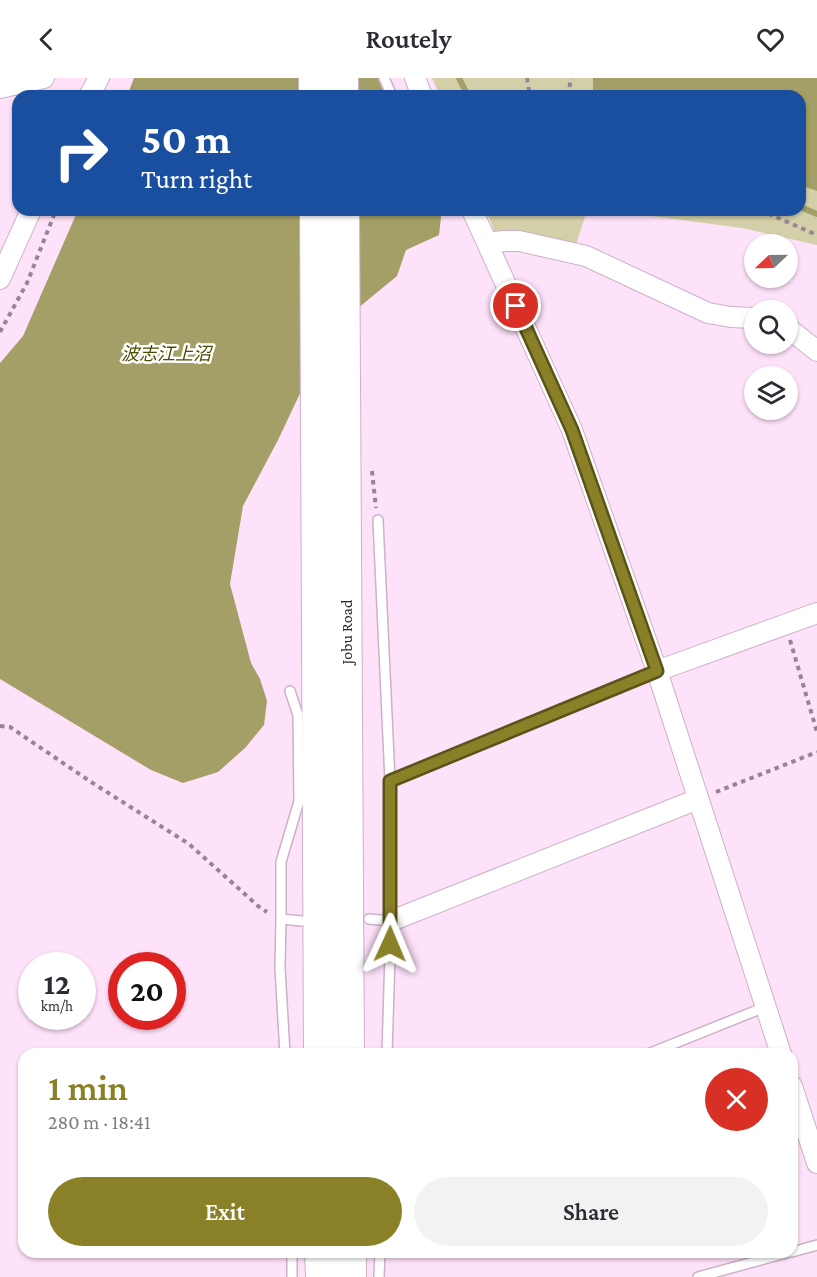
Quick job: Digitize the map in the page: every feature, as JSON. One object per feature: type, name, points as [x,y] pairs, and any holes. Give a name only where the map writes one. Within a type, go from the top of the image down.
[{"type":"highway","name":"Jobu Road","points":[[316,216],[331,467],[348,1048]]},
{"type":"highway","name":"Jobu Road","points":[[320,1048],[331,467],[343,216]]},
{"type":"highway","points":[[321,1258],[321,1277]]},
{"type":"highway","points":[[350,1258],[350,1277]]},
{"type":"street","points":[[0,88],[44,78]]},
{"type":"street","points":[[0,279],[29,216]]},
{"type":"street","points":[[475,216],[572,430],[657,671],[779,1048]]},
{"type":"street","points":[[487,243],[519,241],[586,256],[708,313],[744,318]]},
{"type":"street","points":[[798,336],[817,351]]},
{"type":"street","points":[[657,671],[817,614]]},
{"type":"street","points":[[391,921],[698,799]]},
{"type":"street","points":[[798,1104],[817,1163]]},
{"type":"lane","points":[[378,520],[390,781],[391,921],[387,1048]]},
{"type":"lane","points":[[390,781],[657,671]]},
{"type":"lane","points":[[285,1048],[280,968],[281,862],[299,801],[298,716],[290,691]]},
{"type":"lane","points":[[281,919],[302,921]]},
{"type":"lane","points":[[369,919],[391,921]]},
{"type":"lane","points":[[663,1048],[765,1007]]},
{"type":"lane","points":[[798,1250],[817,1245]]},
{"type":"lane","points":[[292,1258],[292,1277]]},
{"type":"lane","points":[[379,1277],[380,1258]]},
{"type":"lane","points":[[698,1277],[769,1258]]},
{"type":"path","points":[[0,332],[27,283],[54,216]]},
{"type":"path","points":[[774,216],[817,235]]},
{"type":"path","points":[[786,625],[817,732]]},
{"type":"path","points":[[0,726],[10,727],[189,844],[258,906],[281,919]]},
{"type":"path","points":[[698,799],[817,752]]},
{"type":"shaded area","points":[[432,78],[817,78],[817,245],[798,241],[798,234],[768,234],[742,228],[651,216],[806,216],[806,90],[437,90]]},
{"type":"shaded area","points":[[488,216],[585,216],[575,248],[495,233]]},
{"type":"water","points":[[134,78],[378,78],[383,90],[129,90]]},
{"type":"water","points":[[593,78],[817,78],[817,191],[806,187],[806,90],[593,90]]},
{"type":"water","name":"波志江上沼","points":[[75,216],[441,216],[439,235],[406,250],[397,276],[329,332],[278,440],[243,506],[230,584],[251,663],[260,679],[267,701],[264,725],[245,748],[218,772],[183,783],[151,770],[0,679],[0,363],[23,336]]},
{"type":"waterway","points":[[459,78],[465,90]]},
{"type":"waterway","points":[[806,209],[817,214]]},
{"type":"route","points":[[390,944],[390,781],[657,671],[572,430],[516,306]]}]
